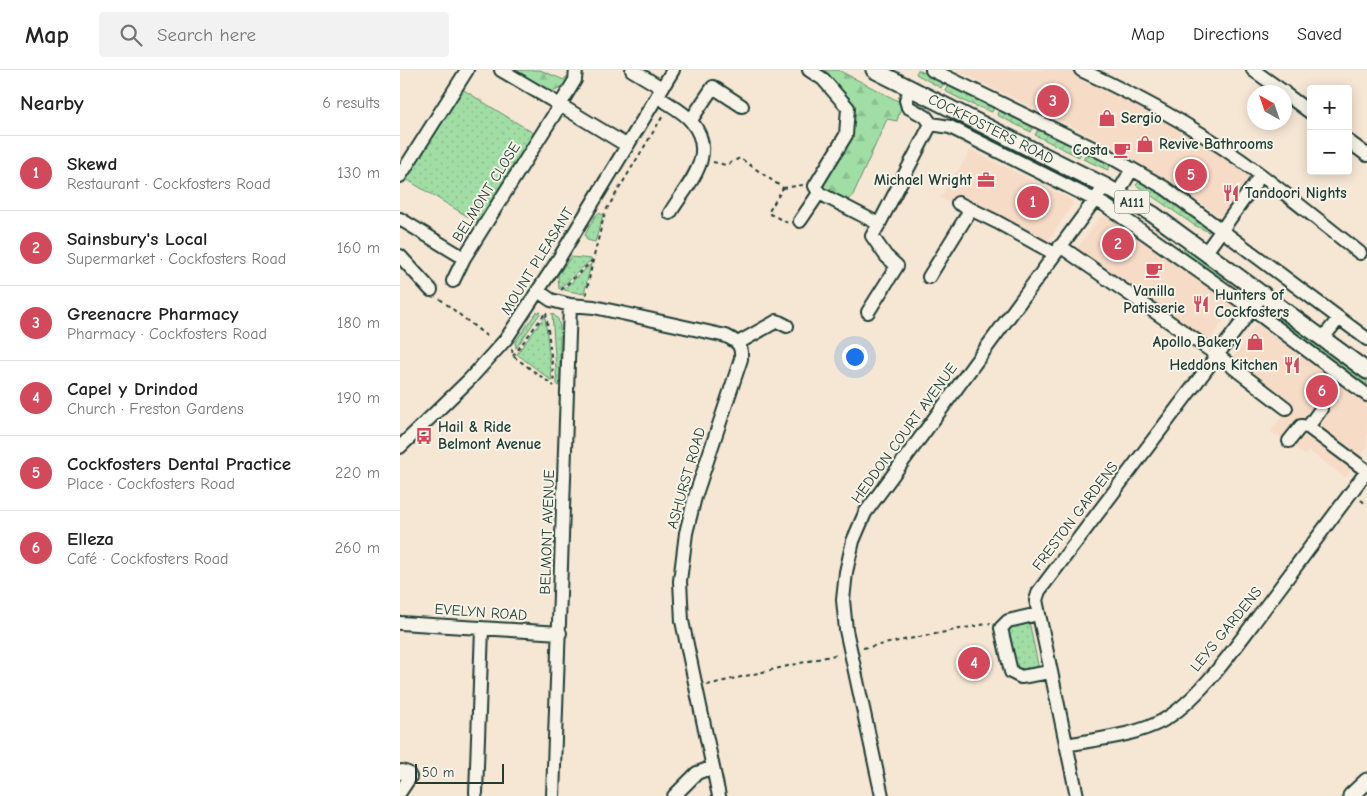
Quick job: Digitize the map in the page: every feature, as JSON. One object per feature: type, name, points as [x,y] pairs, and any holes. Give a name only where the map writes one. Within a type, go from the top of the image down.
[{"type":"main road","name":"COCKFOSTERS ROAD","points":[[874,70],[1112,190],[1154,215],[1367,371]]},
{"type":"main road","points":[[1351,796],[1367,781]]},
{"type":"street","points":[[400,176],[467,70]]},
{"type":"street","points":[[501,70],[626,145]]},
{"type":"street","name":"BELMONT CLOSE","points":[[400,218],[464,258],[575,80],[576,70]]},
{"type":"street","points":[[632,70],[660,92],[670,106],[690,120],[703,140],[703,159],[670,213]]},
{"type":"street","points":[[800,221],[846,135],[848,108],[822,79],[810,70]]},
{"type":"street","name":"COCKFOSTERS ROAD","points":[[932,70],[1132,169],[1165,188],[1367,339]]},
{"type":"street","points":[[1081,70],[1167,114],[1261,175],[1360,254]]},
{"type":"street","points":[[1253,70],[1273,85]]},
{"type":"street","name":"MOUNT PLEASANT","points":[[400,447],[469,380],[506,339],[538,291],[671,71]]},
{"type":"street","points":[[690,120],[713,87],[742,106]]},
{"type":"street","name":"COCKFOSTERS ROAD","points":[[911,89],[906,100],[908,107],[926,117],[931,124],[950,128],[1096,200],[1252,309],[1367,395]]},
{"type":"street","points":[[1292,99],[1307,110]]},
{"type":"street","points":[[868,312],[897,266],[886,256],[872,236],[931,124]]},
{"type":"street","points":[[1352,144],[1367,155]]},
{"type":"street","name":"HEDDON COURT AVENUE","points":[[882,796],[845,620],[843,600],[846,572],[853,541],[865,512],[1057,250],[1096,200],[1112,190],[1132,169]]},
{"type":"street","points":[[1206,252],[1261,175]]},
{"type":"street","points":[[817,190],[879,224]]},
{"type":"street","points":[[958,203],[1057,250],[1217,355],[1286,408]]},
{"type":"street","points":[[929,277],[971,209]]},
{"type":"street","points":[[400,256],[431,290]]},
{"type":"street","points":[[453,281],[464,258]]},
{"type":"street","points":[[538,291],[551,300],[570,305],[584,306],[726,336],[738,343],[777,321],[787,326]]},
{"type":"street","name":"FRESTON GARDENS","points":[[1077,796],[1038,614],[1036,600],[1039,591],[1264,294]]},
{"type":"street","name":"BELMONT AVENUE","points":[[553,796],[570,305]]},
{"type":"street","points":[[1323,338],[1339,318]]},
{"type":"street","name":"ASHURST ROAD","points":[[719,796],[682,621],[680,581],[686,533],[695,497],[741,359],[742,349],[738,343]]},
{"type":"street","points":[[1308,427],[1321,409]]},
{"type":"street","points":[[1289,441],[1301,426],[1308,427],[1367,471]]},
{"type":"street","name":"LEYS GARDENS","points":[[1066,745],[1143,728],[1161,722],[1176,712],[1244,635],[1367,471]]},
{"type":"street","points":[[1038,614],[1008,621],[1001,628],[1012,672],[1021,677],[1050,672]]},
{"type":"street","name":"EVELYN ROAD","points":[[400,623],[560,633]]},
{"type":"street","points":[[476,793],[482,629]]},
{"type":"street","points":[[674,796],[697,773],[713,767]]},
{"type":"street","points":[[400,773],[402,771],[408,773],[410,777],[400,792]]},
{"type":"path","points":[[584,306],[605,212],[670,106]]},
{"type":"path","points":[[703,159],[726,165],[740,158],[783,188],[802,185],[817,190]]},
{"type":"path","points":[[783,188],[768,213],[795,226],[800,221]]},
{"type":"path","points":[[513,356],[546,312],[551,300],[593,260]]},
{"type":"path","points":[[431,290],[490,338]]},
{"type":"path","points":[[546,312],[554,386]]},
{"type":"path","points":[[506,339],[512,346],[513,356],[567,396]]},
{"type":"shaded area","points":[[956,70],[1093,70],[1257,165],[1221,217],[1176,186],[1107,144]]},
{"type":"shaded area","points":[[971,150],[1072,200],[1073,204],[1041,252],[940,198]]},
{"type":"shaded area","points":[[1107,216],[1231,303],[1232,309],[1201,352],[1069,260],[1100,217]]},
{"type":"shaded area","points":[[1261,326],[1367,405],[1367,448],[1346,478],[1309,451],[1305,455],[1271,431],[1284,414],[1225,369],[1255,327]]},
{"type":"green space","points":[[508,70],[540,70],[564,80],[566,77],[570,77],[567,86],[546,94]]},
{"type":"green space","points":[[817,70],[838,70],[902,103],[897,121],[887,119],[852,197],[846,201],[821,187],[852,124]]},
{"type":"green space","points":[[918,70],[944,82],[941,88],[916,74]]},
{"type":"green space","points":[[948,84],[994,107],[992,112],[968,103],[945,91]]},
{"type":"green space","points":[[462,89],[535,134],[480,224],[406,179]]},
{"type":"green space","points":[[999,109],[1034,126],[1031,132],[997,115]]},
{"type":"green space","points":[[1039,128],[1083,150],[1079,157],[1035,135]]},
{"type":"green space","points":[[1087,152],[1108,164],[1110,166],[1108,170],[1083,159]]},
{"type":"green space","points":[[1139,182],[1144,183],[1208,226],[1209,232],[1194,225],[1136,185]]},
{"type":"green space","points":[[599,213],[603,215],[595,242],[587,240],[585,235],[595,216]]},
{"type":"green space","points":[[1187,246],[1226,276],[1222,281],[1183,252]]},
{"type":"green space","points":[[571,257],[592,259],[559,289],[558,275]]},
{"type":"green space","points":[[591,264],[584,294],[564,290],[564,289]]},
{"type":"green space","points":[[1268,306],[1367,381],[1367,389],[1263,312]]},
{"type":"green space","points":[[541,312],[516,348],[515,342],[536,313]]},
{"type":"green space","points":[[552,313],[558,319],[560,327],[560,387],[557,384]]},
{"type":"green space","points":[[545,316],[552,381],[517,354]]},
{"type":"green space","points":[[1029,621],[1039,670],[1025,672],[1014,668],[1007,626]]},
{"type":"place","name":"Greenacre Pharmacy","points":[[1053,101]]},
{"type":"place","name":"Sergio","points":[[1107,118]]},
{"type":"place","name":"Revive Bathrooms","points":[[1145,144]]},
{"type":"place","name":"Costa","points":[[1122,150]]},
{"type":"place","name":"Cockfosters Dental Practice","points":[[1191,175]]},
{"type":"place","name":"Michael Wright","points":[[986,180]]},
{"type":"place","name":"Tandoori Nights","points":[[1231,193]]},
{"type":"place","name":"Skewd","points":[[1033,202]]},
{"type":"place","name":"Sainsbury's Local","points":[[1118,244]]},
{"type":"place","name":"Vanilla Patisserie","points":[[1154,270]]},
{"type":"place","name":"Hunters of Cockfosters","points":[[1201,304]]},
{"type":"place","name":"Apollo Bakery","points":[[1255,342]]},
{"type":"place","name":"Heddons Kitchen","points":[[1292,365]]},
{"type":"place","name":"Elleza","points":[[1322,391]]},
{"type":"place","name":"Hail & Ride Belmont Avenue","points":[[424,436]]},
{"type":"place","name":"Capel y Drindod","points":[[974,663]]}]
